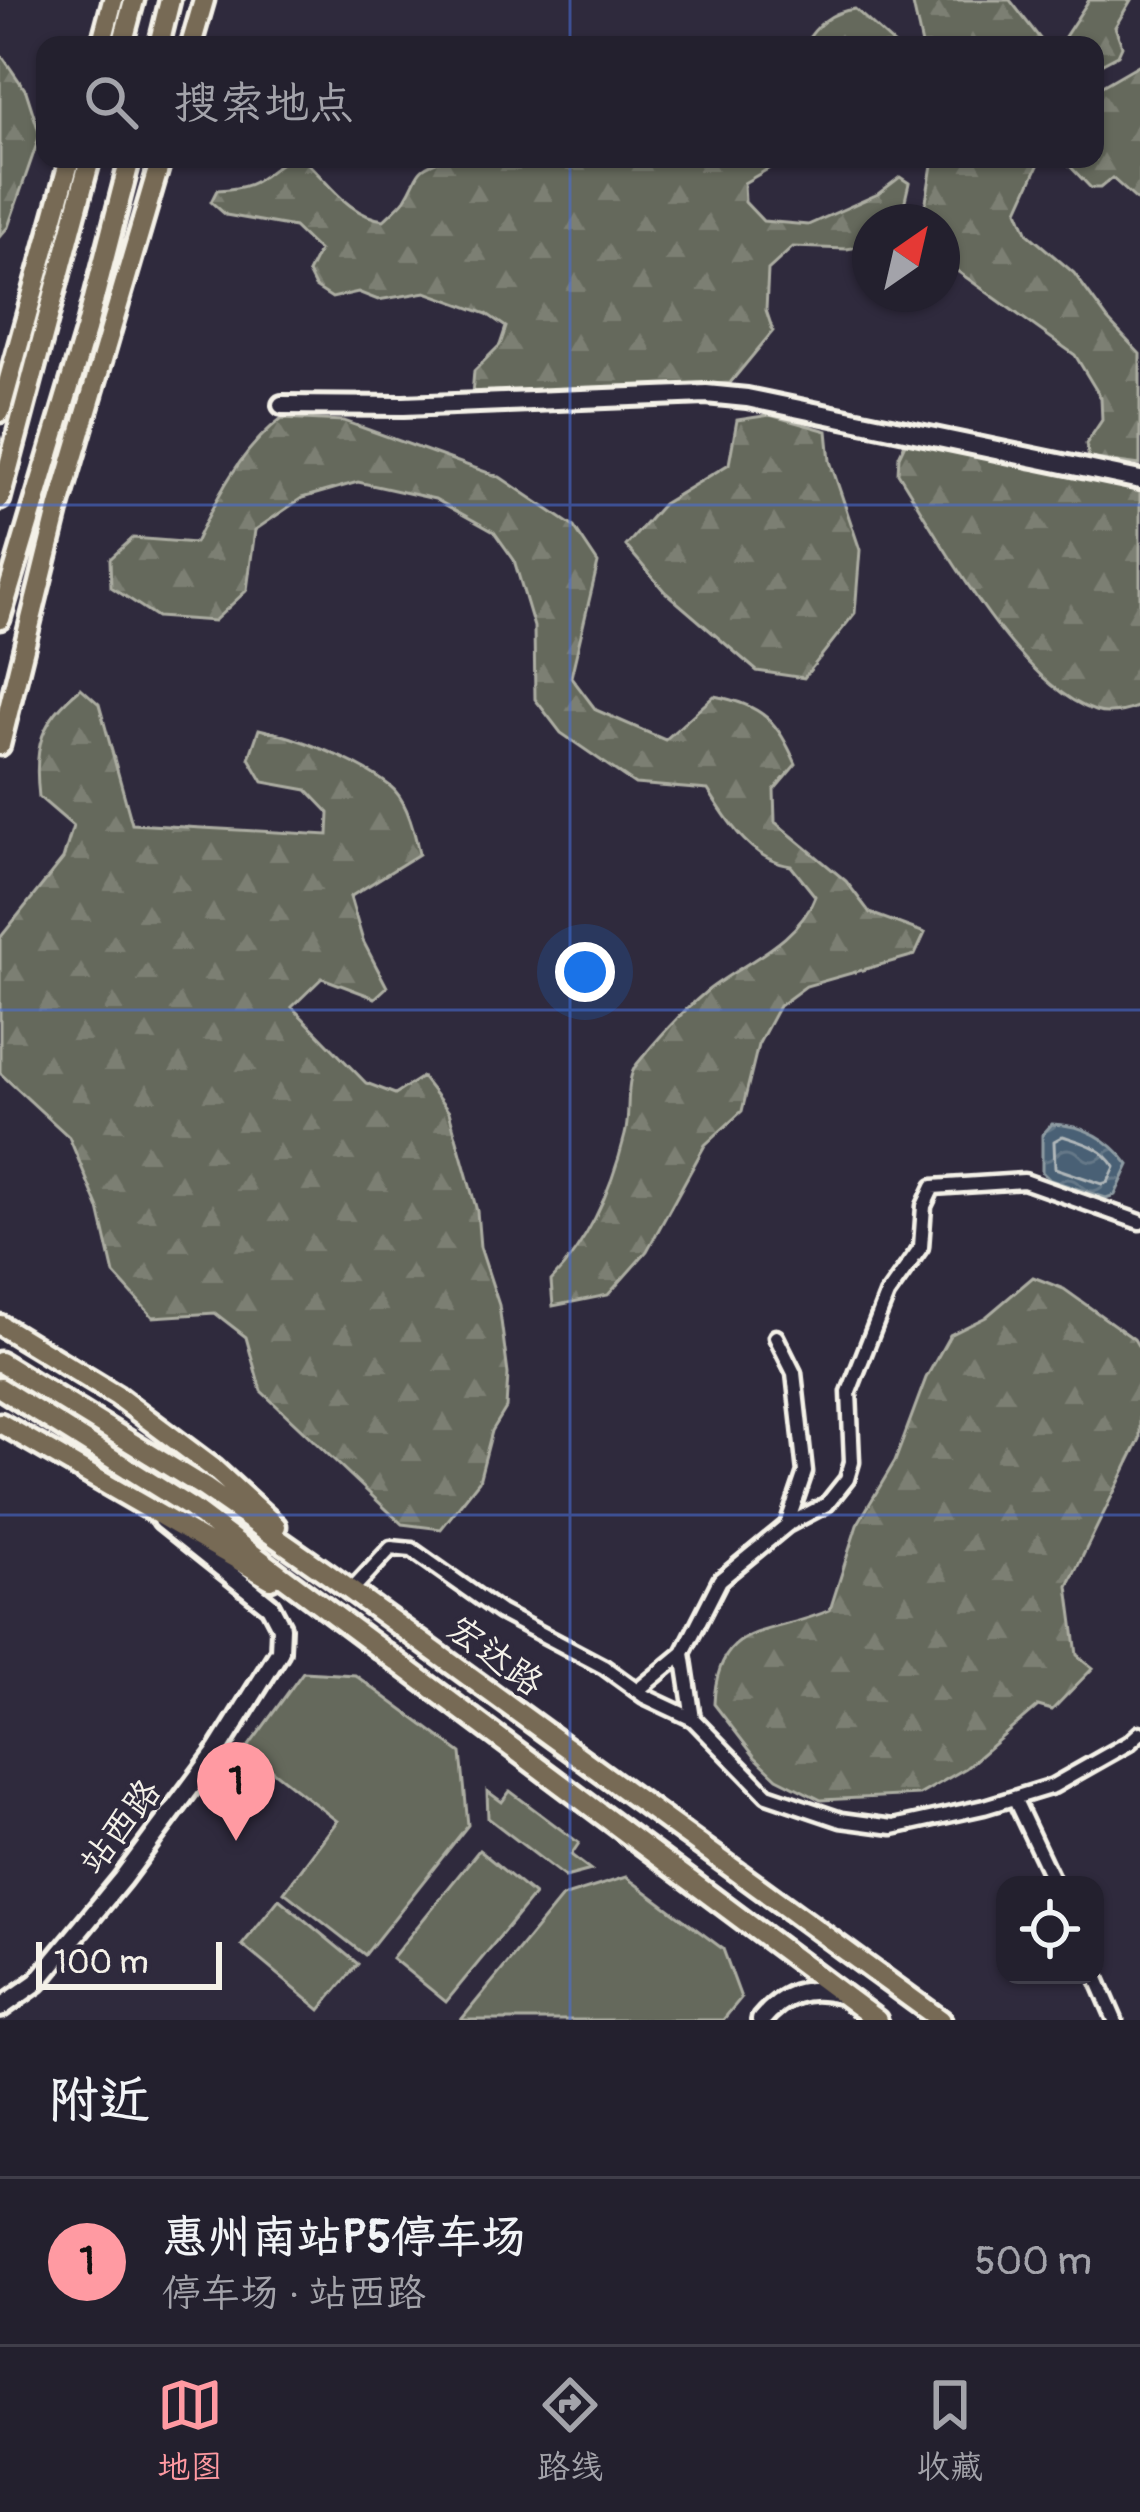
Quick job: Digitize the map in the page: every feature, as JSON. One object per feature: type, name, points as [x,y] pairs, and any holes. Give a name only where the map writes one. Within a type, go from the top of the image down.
[{"type":"main road","points":[[103,36],[113,0]]},
{"type":"main road","points":[[124,36],[134,0]]},
{"type":"main road","points":[[160,36],[170,0]]},
{"type":"main road","points":[[193,36],[203,0]]},
{"type":"main road","points":[[0,412],[68,168]]},
{"type":"main road","points":[[0,499],[88,168]]},
{"type":"main road","points":[[0,619],[86,330],[128,168]]},
{"type":"main road","points":[[0,745],[59,506],[158,168]]},
{"type":"main road","points":[[0,431],[47,317]]},
{"type":"main road","points":[[59,506],[86,330]]},
{"type":"main road","points":[[0,1325],[117,1396],[194,1453],[328,1574]]},
{"type":"main road","name":"宏达路","points":[[0,1362],[205,1488],[328,1574],[941,2020]]},
{"type":"main road","name":"宏达路","points":[[0,1388],[191,1508],[878,2020]]},
{"type":"main road","points":[[0,1423],[229,1557],[311,1597]]},
{"type":"street","points":[[282,405],[727,396],[1140,480]]},
{"type":"street","points":[[638,1691],[682,1653],[720,1580],[787,1526],[827,1504],[847,1479],[852,1462],[849,1392],[886,1295],[921,1247],[923,1206],[933,1187],[1024,1181],[1140,1222]]},
{"type":"street","points":[[776,1336],[794,1373],[805,1472],[787,1526]]},
{"type":"street","name":"站西路","points":[[0,2008],[37,1982],[122,1879],[218,1750],[280,1651],[281,1628],[270,1606],[179,1537],[153,1511]]},
{"type":"street","points":[[351,1591],[391,1548],[412,1550],[500,1612],[693,1719],[767,1795],[842,1820],[893,1827],[1014,1798],[1053,1786],[1129,1744],[1140,1733]]},
{"type":"street","points":[[682,1653],[693,1719]]},
{"type":"street","points":[[1014,1798],[1051,1876]]},
{"type":"street","points":[[1099,1984],[1115,2020]]},
{"type":"street","points":[[761,2020],[781,1999],[800,1991],[821,1990],[852,2001]]},
{"type":"green space","points":[[912,0],[1010,0],[1038,36],[920,36]]},
{"type":"green space","points":[[1089,0],[1131,0],[1115,27],[1122,46],[1118,55],[1104,62],[1104,36],[1065,36]]},
{"type":"green space","points":[[855,9],[885,36],[810,36],[838,13]]},
{"type":"green space","points":[[0,53],[26,91],[36,122],[36,146],[8,227],[0,236]]},
{"type":"green space","points":[[1140,64],[1140,203],[1112,178],[1100,188],[1091,188],[1072,168],[1104,168],[1104,85]]},
{"type":"green space","points":[[275,168],[312,168],[349,205],[384,220],[405,199],[424,168],[770,168],[744,183],[745,202],[763,221],[808,225],[852,206],[852,248],[793,247],[768,270],[766,310],[773,331],[730,383],[479,398],[472,395],[474,371],[500,345],[506,327],[487,314],[426,292],[378,300],[358,292],[332,298],[315,287],[308,273],[319,251],[294,227],[226,215],[211,202],[217,190],[249,185]]},
{"type":"green space","points":[[932,168],[1037,168],[1018,210],[1028,234],[1074,273],[1140,354],[1140,465],[1089,458],[1086,444],[1102,420],[1101,398],[1075,355],[960,273],[960,204],[926,204]]},
{"type":"green space","points":[[900,177],[909,183],[904,204],[855,204]]},
{"type":"green space","points":[[770,415],[827,431],[830,461],[860,550],[855,613],[804,678],[757,671],[665,592],[626,546],[663,504],[729,464],[737,420]]},
{"type":"green space","points":[[282,418],[344,421],[500,477],[574,527],[598,563],[571,677],[596,710],[665,740],[714,696],[756,710],[775,726],[796,764],[774,790],[775,822],[846,881],[870,913],[925,933],[915,955],[806,986],[779,1006],[758,1045],[742,1111],[705,1145],[647,1251],[608,1295],[553,1306],[551,1281],[577,1249],[606,1194],[625,1135],[633,1071],[698,999],[796,927],[815,896],[791,866],[764,856],[742,838],[708,790],[635,784],[561,733],[535,699],[534,627],[514,560],[494,532],[435,499],[358,482],[302,498],[255,530],[247,590],[214,621],[157,617],[111,587],[110,559],[133,538],[195,543],[242,459]]},
{"type":"green space","points":[[907,439],[1140,487],[1140,706],[1112,713],[1095,711],[1066,696],[1010,642],[898,473]]},
{"type":"green space","points":[[81,688],[99,704],[132,824],[328,835],[329,813],[307,790],[263,782],[249,758],[259,729],[309,744],[362,768],[390,786],[406,808],[419,854],[350,897],[363,941],[387,987],[375,998],[322,978],[292,1007],[366,1083],[395,1094],[422,1077],[449,1112],[477,1211],[480,1247],[499,1305],[508,1374],[506,1408],[492,1431],[479,1481],[441,1529],[402,1524],[261,1391],[246,1337],[215,1313],[153,1317],[114,1274],[99,1209],[69,1137],[0,1073],[0,938],[63,859],[73,826],[39,797],[39,749],[57,711]]},
{"type":"green space","points":[[1033,1277],[1064,1289],[1134,1339],[1140,1349],[1140,1439],[1068,1586],[1077,1655],[1093,1668],[1052,1710],[1038,1706],[966,1768],[919,1795],[821,1800],[777,1778],[755,1757],[714,1704],[717,1677],[736,1644],[830,1610],[857,1525],[895,1461],[926,1378],[950,1335],[986,1317]]},
{"type":"green space","points":[[303,1672],[355,1675],[461,1753],[468,1825],[365,1955],[284,1892],[337,1821],[246,1750]]},
{"type":"green space","points":[[487,1791],[502,1802],[510,1791],[579,1843],[571,1855],[591,1870],[565,1877],[488,1818]]},
{"type":"green space","points":[[479,1850],[534,1895],[446,2002],[392,1958]]},
{"type":"green space","points":[[626,1877],[723,1949],[741,1998],[723,2020],[461,2020],[562,1897]]},
{"type":"green space","points":[[279,1899],[358,1964],[320,2010],[242,1945]]},
{"type":"water","points":[[1052,1124],[1086,1131],[1122,1156],[1129,1165],[1115,1195],[1106,1198],[1050,1180],[1042,1172],[1042,1135]]},
{"type":"place","name":"惠州南站P5停车场","points":[[236,1841]]}]
